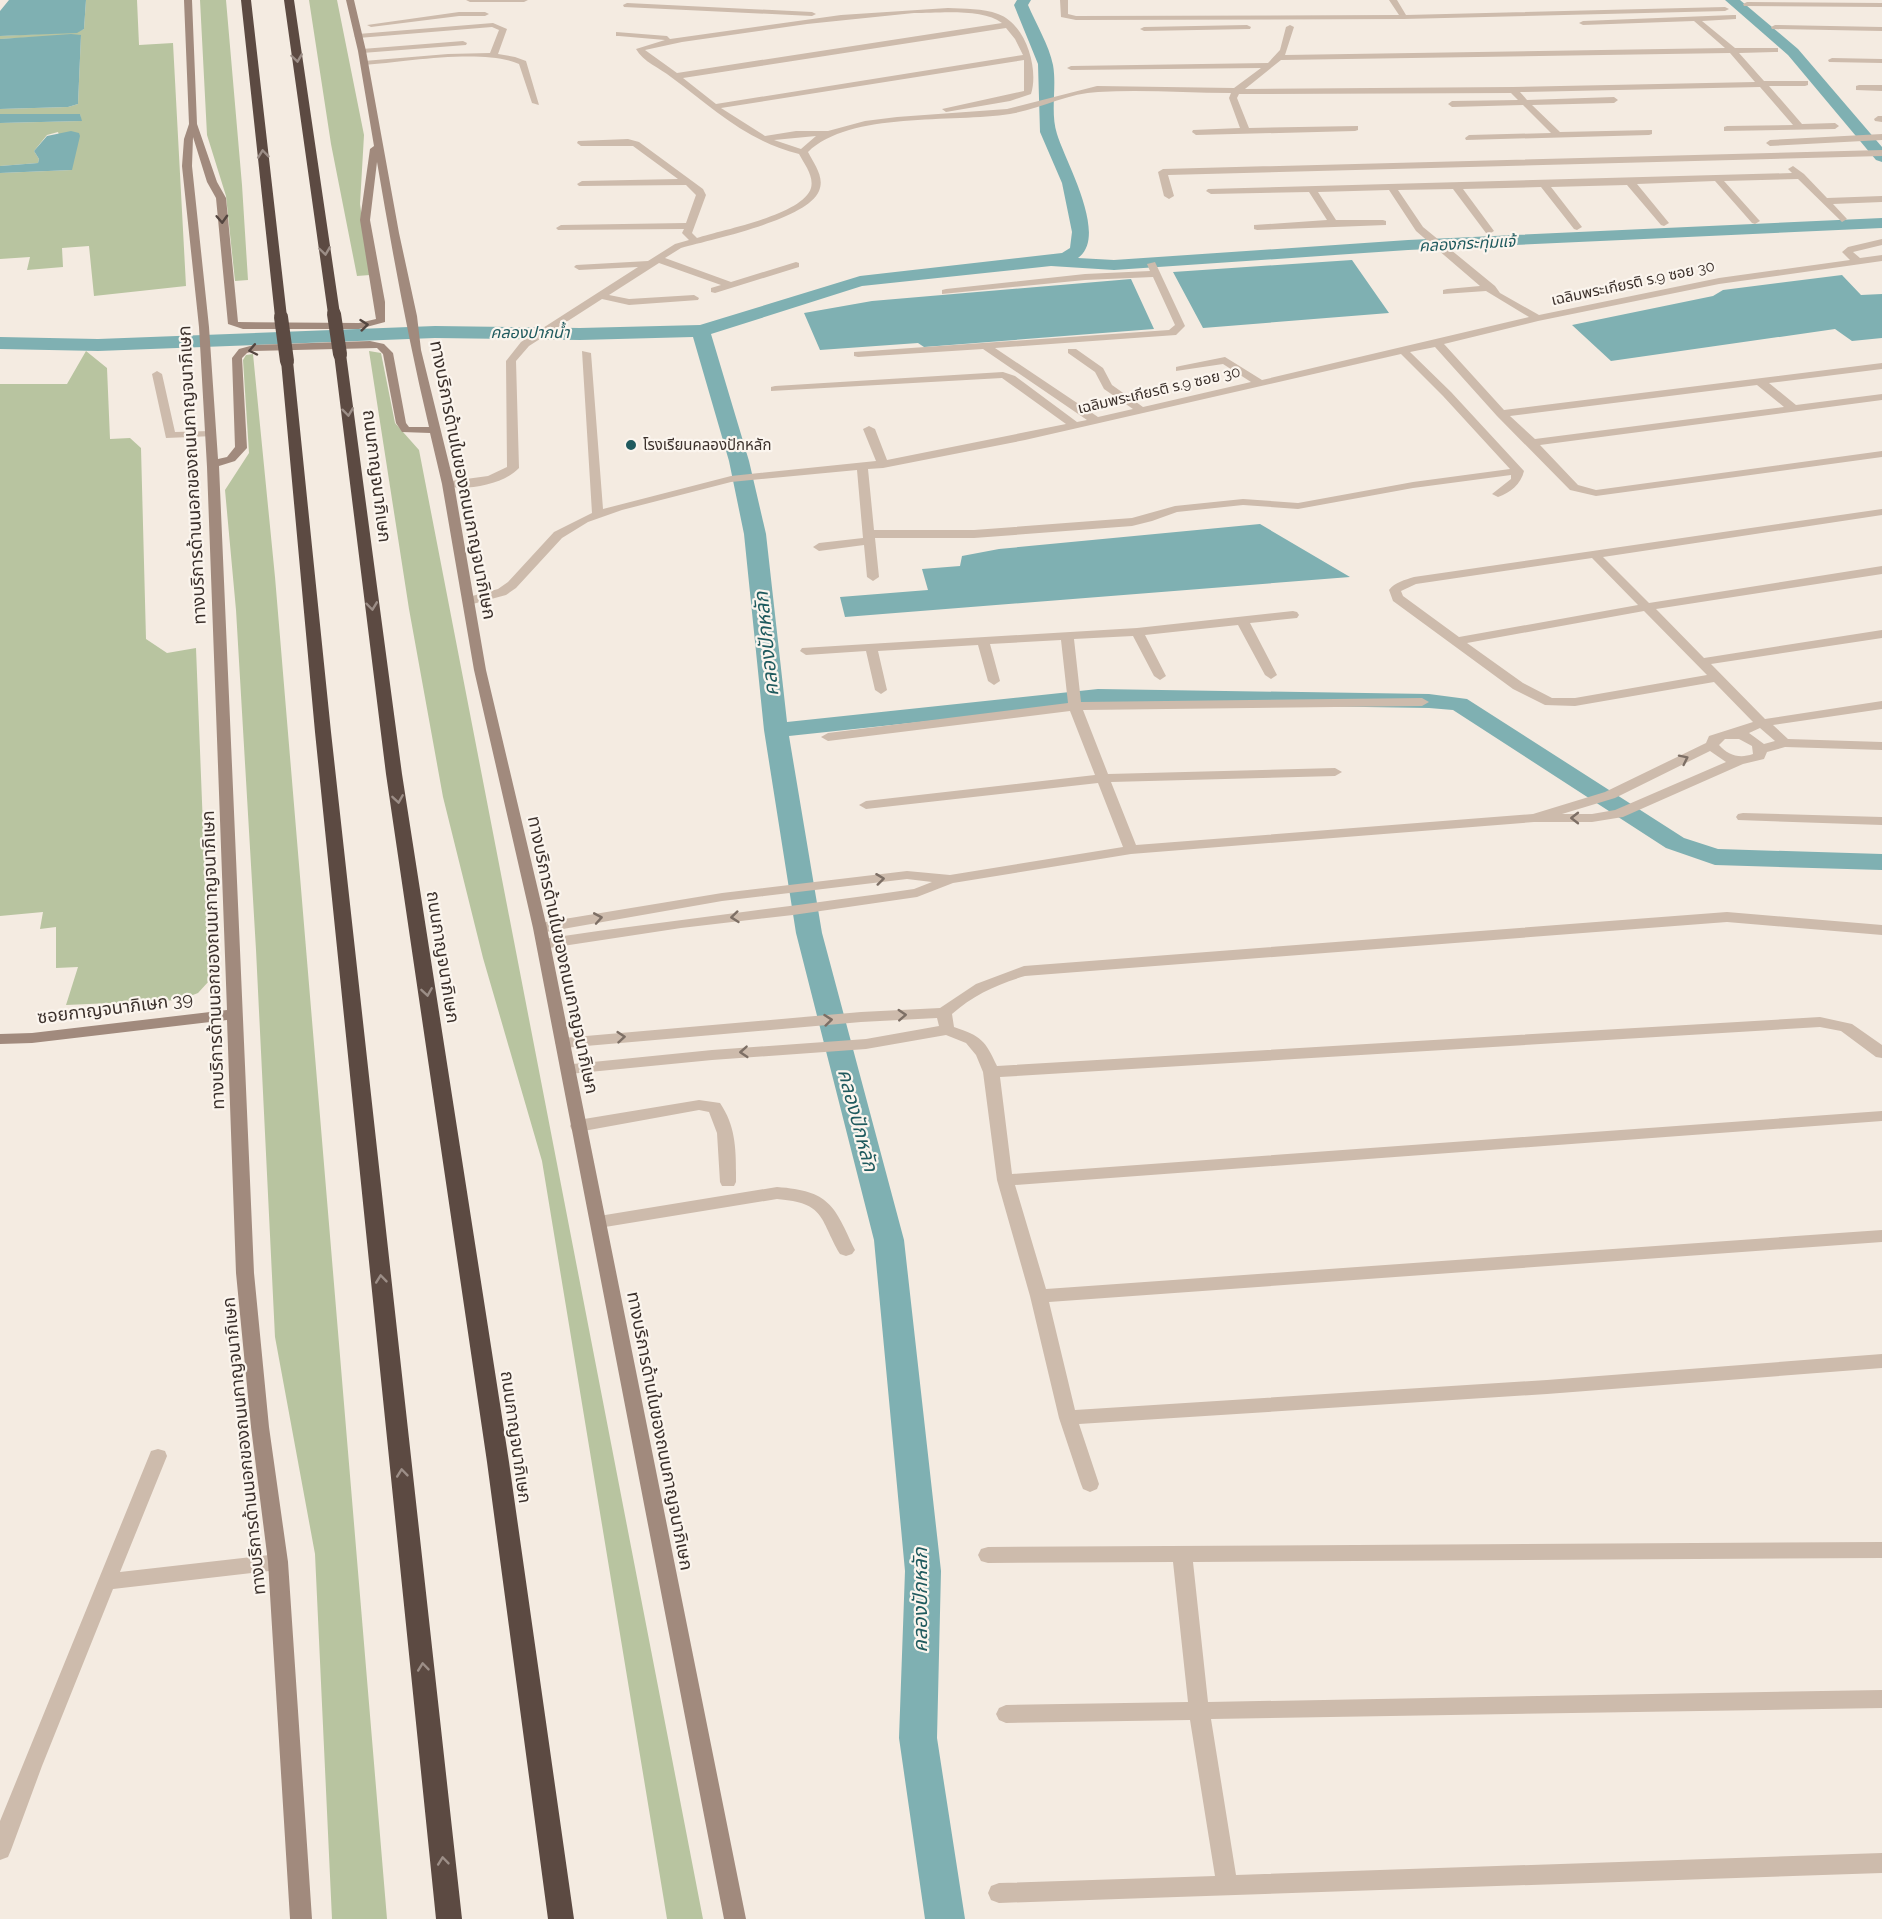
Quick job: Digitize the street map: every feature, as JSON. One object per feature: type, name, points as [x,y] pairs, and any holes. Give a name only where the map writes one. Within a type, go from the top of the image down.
[{"type":"highway","points":[[246,0],[287,361],[449,1919]]},
{"type":"highway","name":"ถนนกาญจนาภิเษก","points":[[289,0],[340,354],[394,774],[498,1462],[561,1919]]},
{"type":"main road","name":"ทางบริการด้านนอกของถนนกาญจนาภิเษก","points":[[188,0],[193,124],[188,139],[187,166],[204,327],[212,464],[245,1273],[260,1428],[278,1562],[300,1919]]},
{"type":"main road","name":"ทางบริการด้านในของถนนกาญจนาภิเษก","points":[[350,0],[362,51],[376,140],[412,316],[416,350],[448,484],[480,670],[542,936],[569,1069],[578,1126],[599,1222],[735,1919]]},
{"type":"main road","points":[[193,124],[212,182],[220,198],[233,324],[255,327],[373,324],[381,320],[365,220],[367,192],[376,140]]},
{"type":"main road","points":[[190,201],[204,194],[220,198]]},
{"type":"main road","points":[[212,464],[231,459],[241,448],[237,358],[243,351],[254,348],[370,344],[380,346],[388,353],[401,423],[406,430],[435,430]]},
{"type":"main road","name":"ซอยกาญจนาภิเษก 39","points":[[0,1039],[32,1038],[235,1014]]},
{"type":"street","points":[[470,0],[524,0]]},
{"type":"street","points":[[1064,0],[1064,15],[1076,18],[1404,17],[1725,9]]},
{"type":"street","points":[[1393,0],[1404,17]]},
{"type":"street","points":[[1747,4],[1882,5]]},
{"type":"street","points":[[627,5],[845,15]]},
{"type":"street","points":[[803,152],[783,148],[764,139],[712,107],[676,76],[639,51],[682,40],[845,15],[952,8],[992,14],[1007,25],[1028,57],[1028,92],[1010,98],[932,112],[929,118]]},
{"type":"street","points":[[357,31],[459,14],[485,15]]},
{"type":"street","points":[[1575,23],[1733,17]]},
{"type":"street","points":[[1697,20],[1733,51],[1800,127]]},
{"type":"street","points":[[1144,29],[1494,24]]},
{"type":"street","points":[[357,31],[493,25],[503,29],[493,55]]},
{"type":"street","points":[[676,76],[1007,25]]},
{"type":"street","points":[[1245,130],[1233,98],[1236,91],[1279,58],[1284,50],[1290,27]]},
{"type":"street","points":[[1775,27],[1882,29]]},
{"type":"street","points":[[619,34],[682,40]]},
{"type":"street","points":[[362,51],[463,43]]},
{"type":"street","points":[[1279,58],[1775,50]]},
{"type":"street","points":[[364,63],[493,55],[518,58],[523,63],[536,103]]},
{"type":"street","points":[[712,107],[1028,57]]},
{"type":"street","points":[[1832,60],[1882,61]]},
{"type":"street","points":[[1071,68],[1269,65]]},
{"type":"street","points":[[764,139],[796,134],[828,133],[866,124],[1010,112],[1070,94],[1114,88],[1236,91],[1514,90],[1805,83]]},
{"type":"street","points":[[1859,88],[1882,88]]},
{"type":"street","points":[[1514,90],[1558,135]]},
{"type":"street","points":[[1452,104],[1614,100]]},
{"type":"street","points":[[1727,129],[1834,126]]},
{"type":"street","points":[[1197,132],[1355,128]]},
{"type":"street","points":[[1469,138],[1649,132]]},
{"type":"street","points":[[803,152],[807,145],[828,133]]},
{"type":"street","points":[[1842,219],[1770,143],[1882,136]]},
{"type":"street","points":[[581,143],[636,144],[700,191],[701,195],[687,233],[694,240]]},
{"type":"street","points":[[448,484],[495,478],[503,476],[513,468],[511,361],[525,344],[678,246],[789,213],[808,200],[815,190],[816,177],[803,152]]},
{"type":"street","points":[[1169,196],[1162,172],[1784,159],[1882,153]]},
{"type":"street","points":[[1211,191],[1801,176]]},
{"type":"street","points":[[1717,178],[1755,221]]},
{"type":"street","points":[[582,184],[687,182]]},
{"type":"street","points":[[1630,182],[1664,223]]},
{"type":"street","points":[[1544,184],[1577,227]]},
{"type":"street","points":[[1456,186],[1489,231]]},
{"type":"street","points":[[1392,187],[1420,230],[1456,258],[1496,295],[1538,318]]},
{"type":"street","points":[[1312,189],[1334,223]]},
{"type":"street","points":[[1825,201],[1882,199]]},
{"type":"street","points":[[1257,227],[1383,223]]},
{"type":"street","points":[[561,228],[691,226]]},
{"type":"street","points":[[1857,261],[1847,252],[1882,242]]},
{"type":"street","name":"เฉลิมพระเกียรติ ร.9 ซอย 30","points":[[469,601],[502,592],[512,585],[558,535],[598,515],[731,478],[884,465],[1141,411],[1538,318],[1719,281],[1882,258]]},
{"type":"street","points":[[579,267],[653,261],[730,285]]},
{"type":"street","points":[[715,290],[796,265]]},
{"type":"street","points":[[858,354],[1172,333],[1180,326],[1154,269],[946,292]]},
{"type":"street","points":[[1447,292],[1491,288]]},
{"type":"street","points":[[600,296],[629,302],[694,298]]},
{"type":"street","points":[[1437,343],[1501,414],[1574,488],[1596,493],[1882,454]]},
{"type":"street","points":[[987,346],[1095,420]]},
{"type":"street","points":[[1072,351],[1099,370],[1108,387],[1141,411]]},
{"type":"street","points":[[1403,351],[1447,394],[1518,471]]},
{"type":"street","points":[[586,353],[598,515]]},
{"type":"street","points":[[1180,369],[1225,360],[1260,383]]},
{"type":"street","points":[[1501,414],[1882,366]]},
{"type":"street","points":[[157,374],[170,436],[210,434]]},
{"type":"street","points":[[775,389],[1002,375],[1011,378],[1074,425]]},
{"type":"street","points":[[1760,381],[1796,410]]},
{"type":"street","points":[[1532,443],[1882,397]]},
{"type":"street","points":[[869,429],[884,465]]},
{"type":"street","points":[[862,468],[873,577]]},
{"type":"street","points":[[1498,494],[1516,480],[1518,471]]},
{"type":"street","points":[[819,547],[869,537],[974,534],[1132,522],[1175,509],[1243,502],[1298,506],[1413,485],[1518,471]]},
{"type":"street","points":[[1718,677],[1575,702],[1550,702],[1518,686],[1397,598],[1395,590],[1414,581],[1882,512]]},
{"type":"street","points":[[1593,553],[1762,723],[1785,743]]},
{"type":"street","points":[[1458,641],[1646,607],[1882,570]]},
{"type":"street","points":[[806,651],[1137,632],[1293,615]]},
{"type":"street","points":[[1242,621],[1271,675]]},
{"type":"street","points":[[1137,632],[1160,676]]},
{"type":"street","points":[[1702,662],[1882,634]]},
{"type":"street","points":[[1067,637],[1075,704],[1131,850]]},
{"type":"street","points":[[983,641],[994,681]]},
{"type":"street","points":[[872,647],[881,690]]},
{"type":"street","points":[[828,737],[1075,704],[1422,702]]},
{"type":"street","points":[[1534,818],[1610,795],[1712,745],[1714,739],[1723,735],[1734,734],[1762,723],[1882,705]]},
{"type":"street","points":[[1712,745],[1716,752],[1726,758],[1739,761],[1751,760],[1760,756],[1761,749],[1757,742],[1734,734]]},
{"type":"street","points":[[1761,749],[1785,743],[1882,747]]},
{"type":"street","points":[[542,936],[793,911],[917,893],[951,879],[1131,850],[1534,818],[1592,818],[1633,809],[1739,761]]},
{"type":"street","points":[[866,805],[1103,778],[1335,772]]},
{"type":"street","points":[[1743,817],[1882,821]]},
{"type":"street","points":[[542,936],[722,897],[907,875],[951,879]]},
{"type":"street","points":[[945,1022],[952,1005],[1002,977],[1024,971],[1727,917],[1882,930]]},
{"type":"street","points":[[563,1043],[861,1017],[945,1022],[972,1039],[983,1053],[991,1072],[1005,1180],[1039,1296],[1068,1418],[1090,1484]]},
{"type":"street","points":[[569,1069],[866,1044],[945,1022]]},
{"type":"street","points":[[991,1072],[1820,1022],[1835,1022],[1850,1027],[1882,1053]]},
{"type":"street","points":[[578,1126],[699,1105],[714,1107],[722,1115],[726,1130],[728,1182]]},
{"type":"street","points":[[1005,1180],[1882,1116]]},
{"type":"street","points":[[599,1222],[777,1193],[802,1194],[820,1201],[832,1218],[846,1250]]},
{"type":"street","points":[[1039,1296],[1882,1236]]},
{"type":"street","points":[[1068,1418],[1547,1387],[1882,1361]]},
{"type":"street","points":[[0,1850],[31,1766],[158,1456]]},
{"type":"street","points":[[988,1555],[1882,1550]]},
{"type":"street","points":[[1182,1554],[1199,1710],[1227,1885]]},
{"type":"street","points":[[106,1582],[278,1562]]},
{"type":"street","points":[[1006,1714],[1882,1699]]},
{"type":"street","points":[[999,1893],[1882,1863]]},
{"type":"green space","points":[[86,0],[137,0],[139,45],[173,43],[186,286],[94,296],[89,246],[62,248],[63,267],[27,270],[30,257],[0,259],[0,173],[72,170],[58,132],[47,135],[34,151],[39,159],[38,163],[0,166],[0,123],[81,121],[80,114],[0,114],[0,109],[68,107],[78,104],[81,35],[0,39],[0,36],[77,32],[84,29]]},
{"type":"green space","points":[[200,0],[226,0],[248,280],[235,281],[226,196],[207,135]]},
{"type":"green space","points":[[309,0],[337,0],[364,135],[360,204],[370,275],[357,276],[331,144]]},
{"type":"green space","points":[[86,351],[107,368],[110,439],[130,438],[141,448],[146,639],[167,653],[196,648],[209,981],[198,993],[180,1000],[66,1005],[78,967],[56,968],[56,927],[40,929],[43,912],[0,916],[0,384],[67,384]]},
{"type":"green space","points":[[369,351],[381,353],[395,423],[419,450],[703,1919],[667,1919],[542,1161],[483,958],[443,797],[409,609]]},
{"type":"green space","points":[[253,354],[275,577],[387,1919],[332,1919],[315,1554],[275,1337],[236,610],[225,490],[249,453],[243,360],[246,355]]},
{"type":"water","points":[[9,0],[86,0],[84,29],[77,33],[0,36],[0,11]]},
{"type":"water","points":[[81,35],[78,104],[68,107],[0,109],[0,39]]},
{"type":"water","points":[[0,114],[80,114],[82,121],[0,123]]},
{"type":"water","points":[[71,131],[79,133],[80,136],[72,170],[0,173],[0,166],[38,163],[39,159],[34,151],[47,136]]},
{"type":"water","points":[[1352,260],[1389,313],[1203,328],[1173,272]]},
{"type":"water","points":[[1842,275],[1861,295],[1882,294],[1882,338],[1852,341],[1835,329],[1611,361],[1572,325],[1713,296],[1723,290]]},
{"type":"water","points":[[1131,279],[1154,329],[924,347],[918,343],[820,350],[804,313],[872,301]]},
{"type":"water","points":[[1260,524],[1350,577],[845,617],[840,597],[928,590],[922,569],[960,566],[962,556],[999,549]]},
{"type":"waterway","name":"คลองปากน้ำ","points":[[701,331],[860,281],[1051,261],[1068,257],[1078,250],[1081,232],[1070,183],[1048,132],[1045,64],[1021,5],[1024,0]]},
{"type":"waterway","points":[[1732,0],[1793,52],[1882,157]]},
{"type":"waterway","name":"คลองกระทุ่มแจ้","points":[[1056,262],[1114,265],[1408,245],[1882,223]]},
{"type":"waterway","name":"คลองปากน้ำ","points":[[0,343],[98,345],[435,332],[580,334],[701,331]]},
{"type":"waterway","name":"คลองปักหลัก","points":[[701,331],[739,461],[755,534],[776,730]]},
{"type":"waterway","points":[[776,730],[1098,696],[1429,701],[1459,704],[1675,843],[1715,857],[1882,862]]},
{"type":"waterway","name":"คลองปักหลัก","points":[[776,730],[809,933],[889,1240],[923,1571],[918,1738],[945,1919]]},
{"type":"place","name":"โรงเรียนคลองปักหลัก","points":[[631,445]]}]
